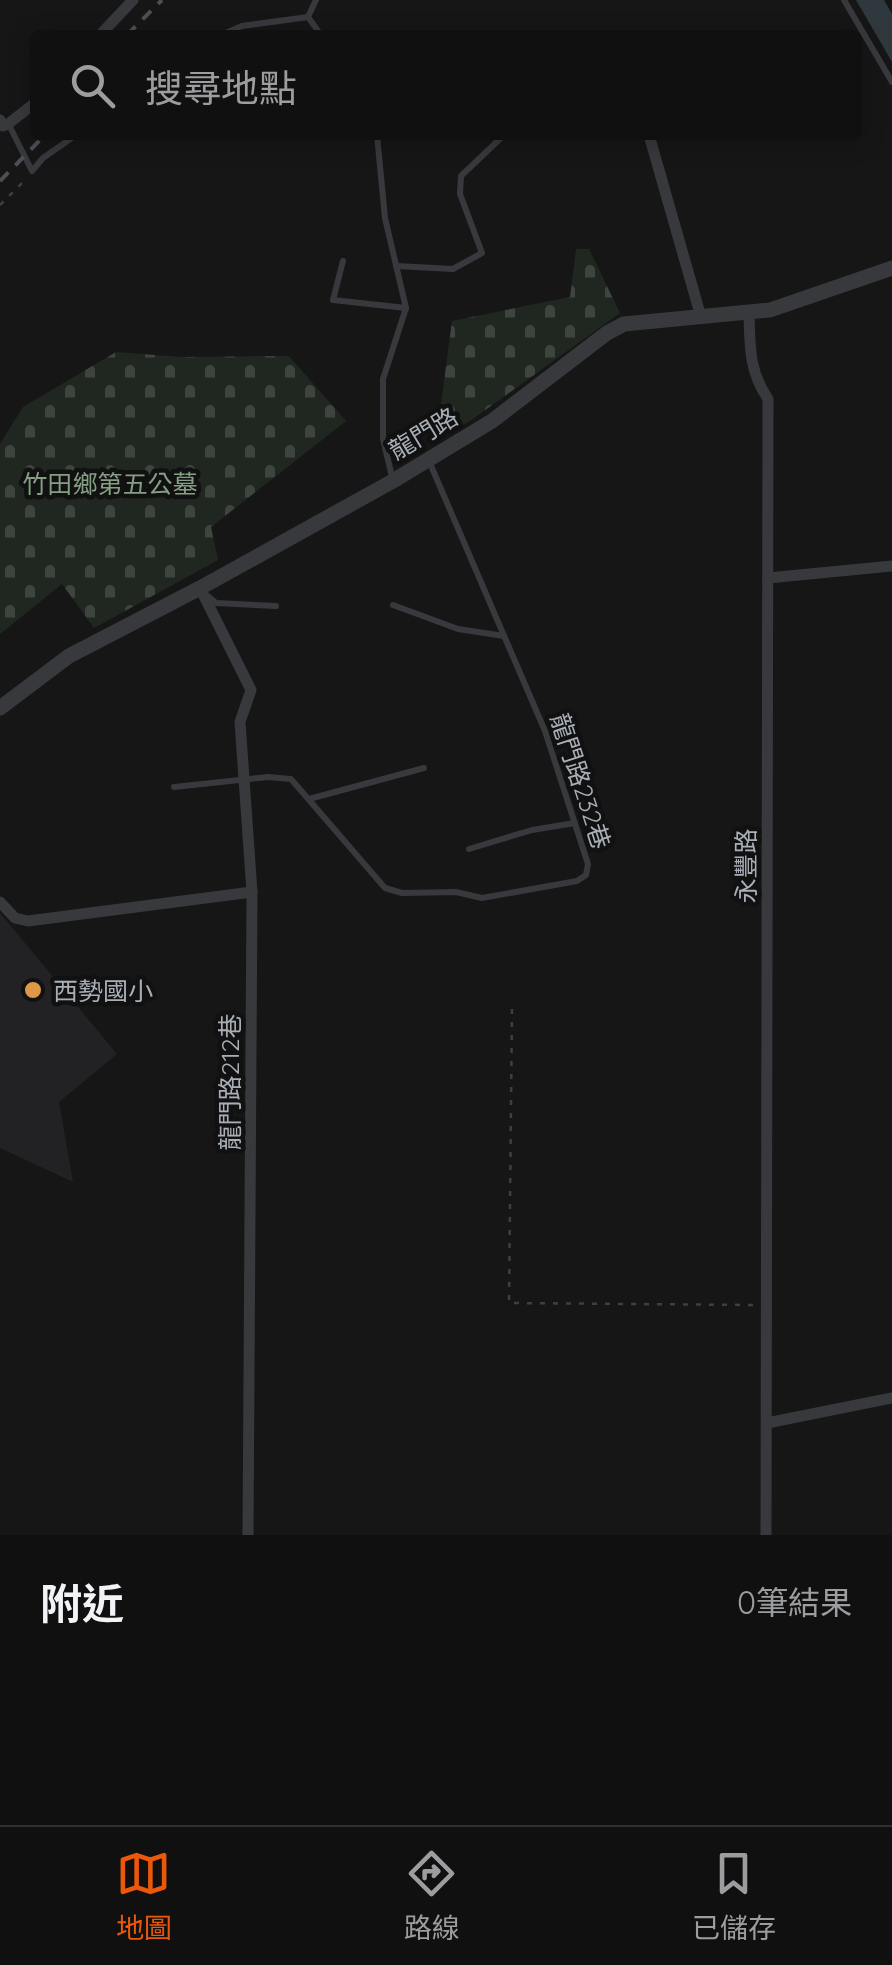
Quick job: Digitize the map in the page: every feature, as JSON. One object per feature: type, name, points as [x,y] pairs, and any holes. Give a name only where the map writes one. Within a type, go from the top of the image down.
[{"type":"street","points":[[105,30],[134,0]]},
{"type":"street","points":[[4,122],[30,105]]},
{"type":"street","points":[[649,140],[702,317]]},
{"type":"street","name":"龍門路","points":[[0,708],[69,656],[200,588],[428,460],[492,420],[607,332],[624,324],[749,314],[806,300],[892,268]]},
{"type":"street","name":"永豐路","points":[[749,314],[750,362],[768,398],[766,1535]]},
{"type":"street","points":[[768,578],[892,566]]},
{"type":"street","name":"龍門路212巷","points":[[200,588],[251,690],[240,722],[252,892],[248,1535]]},
{"type":"street","points":[[0,902],[14,918],[28,921],[252,892]]},
{"type":"street","points":[[767,1423],[892,1398]]},
{"type":"lane","points":[[308,17],[316,0]]},
{"type":"lane","points":[[844,0],[862,30]]},
{"type":"lane","points":[[233,30],[308,17]]},
{"type":"lane","points":[[308,17],[317,30]]},
{"type":"lane","points":[[862,31],[892,82]]},
{"type":"lane","points":[[4,122],[32,171],[69,140]]},
{"type":"lane","points":[[377,140],[385,218],[406,308],[383,380],[383,440],[392,480]]},
{"type":"lane","points":[[396,266],[453,269],[482,253],[460,194],[461,176],[499,140]]},
{"type":"lane","points":[[343,261],[333,300],[406,308]]},
{"type":"lane","name":"龍門路232巷","points":[[308,799],[385,888],[402,893],[456,892],[482,898],[586,875],[588,864],[546,731],[428,460]]},
{"type":"lane","points":[[200,588],[216,603],[276,606]]},
{"type":"lane","points":[[393,604],[458,629],[504,636]]},
{"type":"lane","points":[[174,788],[282,776],[291,779],[308,799],[424,768]]},
{"type":"lane","points":[[470,849],[575,822]]},
{"type":"path","points":[[512,1009],[509,1303],[766,1305]]},
{"type":"shaded area","points":[[856,0],[884,0],[892,14],[892,62]]},
{"type":"shaded area","name":"西勢國小","points":[[0,913],[117,1054],[59,1102],[73,1182],[0,1148]]},
{"type":"green space","points":[[576,249],[589,249],[620,313],[436,441],[452,321],[570,297]]},
{"type":"green space","name":"竹田鄉第五公墓","points":[[116,352],[181,357],[289,356],[346,421],[211,527],[218,560],[94,628],[62,584],[0,634],[0,444],[23,407]]},
{"type":"railway","points":[[132,30],[162,0]]},
{"type":"railway","points":[[0,181],[40,140]]},
{"type":"place","name":"西勢國小","points":[[33,990]]}]
